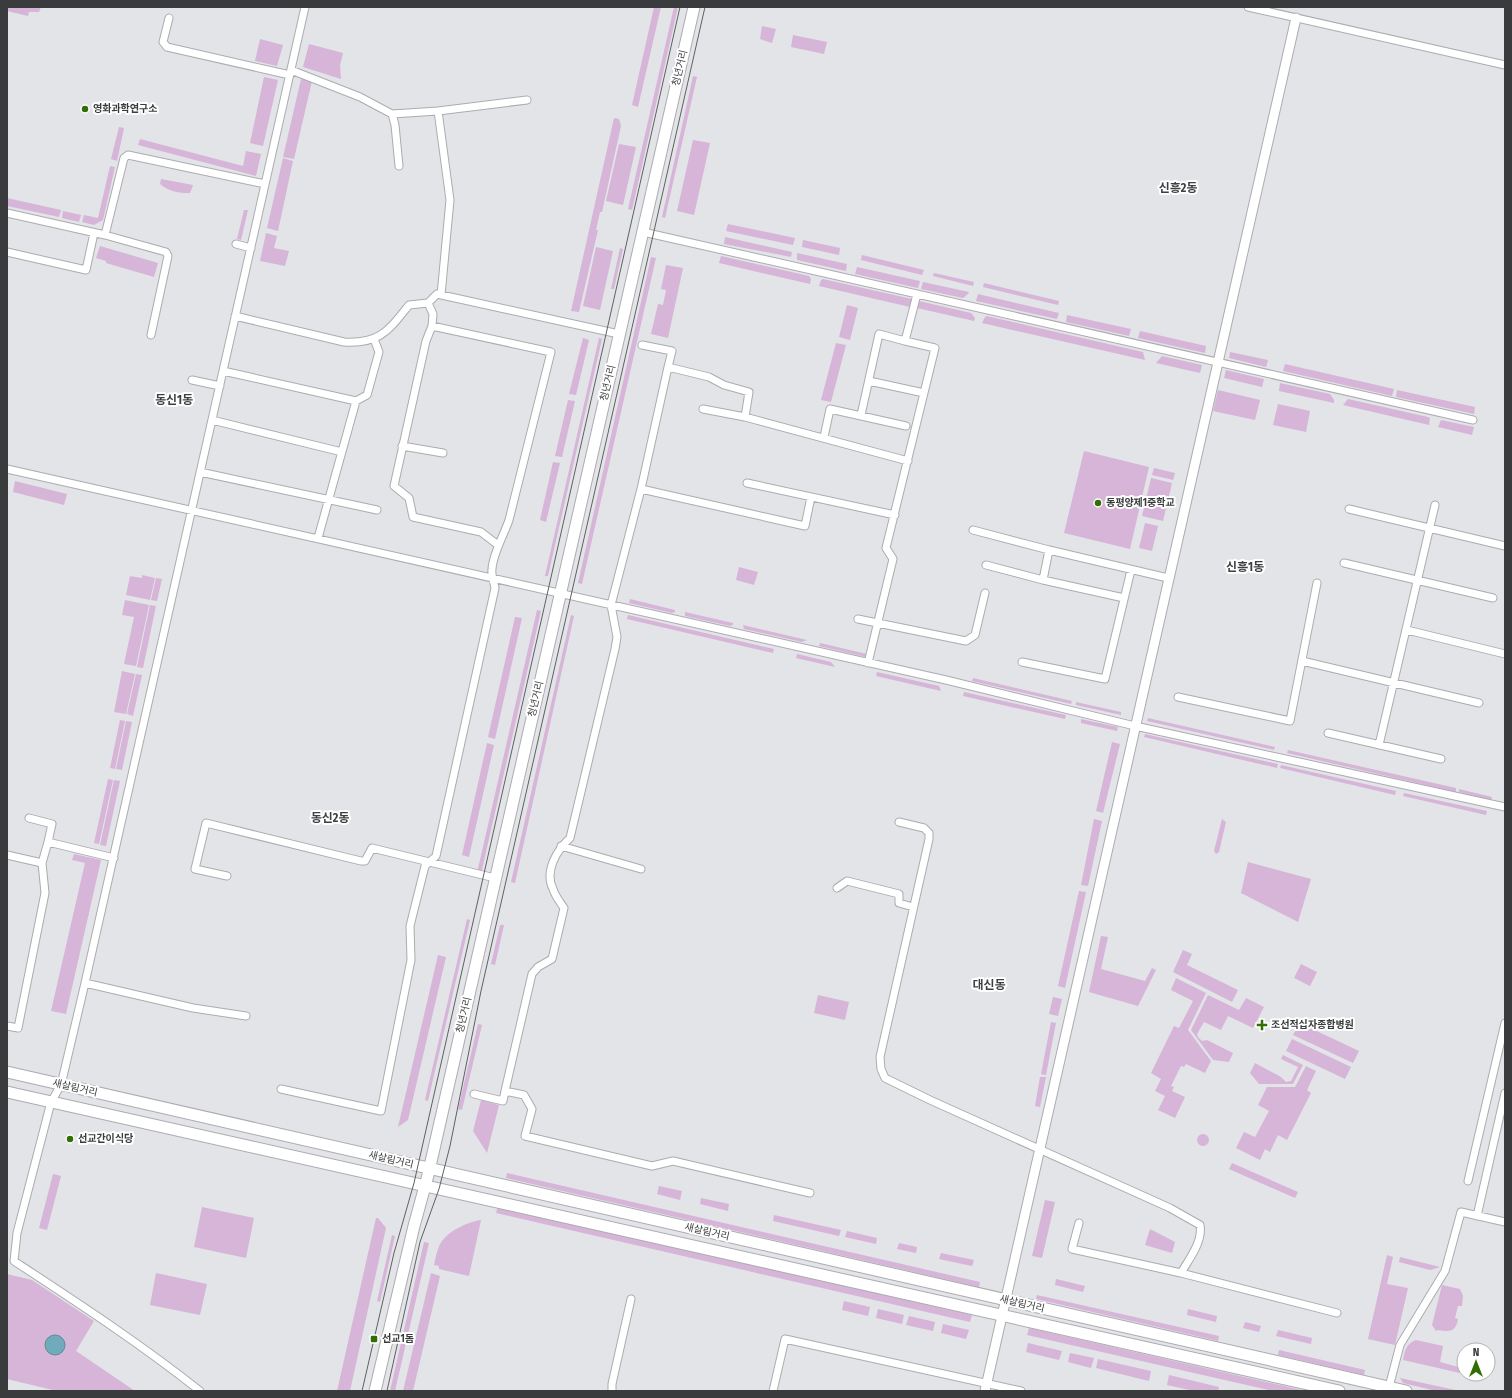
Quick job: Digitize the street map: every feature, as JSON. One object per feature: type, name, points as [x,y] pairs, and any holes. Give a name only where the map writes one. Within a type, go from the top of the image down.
[{"type":"main road","name":"청년거리","points":[[375,1391],[414,1226],[425,1186],[694,7]]},
{"type":"main road","name":"새살림거리","points":[[7,1072],[1406,1391]]},
{"type":"main road","name":"새살림거리","points":[[7,1092],[1339,1391]]},
{"type":"street","points":[[200,1391],[170,1366],[14,1261],[17,1234],[51,1102],[61,1085],[85,983],[305,7]]},
{"type":"street","points":[[1248,7],[1505,64]]},
{"type":"street","points":[[169,18],[163,42],[167,47],[290,73],[360,97],[392,114],[438,111],[527,100]]},
{"type":"street","points":[[986,1387],[1039,1148],[1070,1022],[1168,578],[1296,18]]},
{"type":"street","points":[[438,111],[450,200],[441,295]]},
{"type":"street","points":[[392,114],[395,125],[399,166]]},
{"type":"street","points":[[105,235],[125,155],[265,184]]},
{"type":"street","points":[[7,213],[105,235],[166,252],[168,256],[151,335]]},
{"type":"street","points":[[643,232],[1473,420]]},
{"type":"street","points":[[7,252],[86,270],[94,233]]},
{"type":"street","points":[[236,244],[251,248]]},
{"type":"street","points":[[235,316],[344,342],[361,343],[374,339],[392,326],[409,305],[428,303],[437,294],[619,334]]},
{"type":"street","points":[[905,340],[917,294]]},
{"type":"street","points":[[428,303],[433,314],[432,326],[426,341],[394,486],[409,498],[413,517],[481,532],[498,545]]},
{"type":"street","points":[[281,1089],[380,1110],[411,960],[410,926],[425,866],[436,856],[495,588],[492,569],[498,545],[503,538],[509,520],[551,352],[432,326]]},
{"type":"street","points":[[861,415],[879,334],[935,348],[886,548],[893,559],[868,662]]},
{"type":"street","points":[[223,371],[356,401],[368,395],[379,352],[374,339]]},
{"type":"street","points":[[474,1094],[503,1101],[532,974],[538,967],[552,959],[564,908],[552,888],[550,878],[555,857],[561,846],[570,838],[615,649],[617,637],[611,605],[641,489],[672,351],[642,345]]},
{"type":"street","points":[[668,367],[709,376],[724,385],[749,392],[744,417]]},
{"type":"street","points":[[192,380],[220,386]]},
{"type":"street","points":[[869,381],[924,393]]},
{"type":"street","points":[[318,538],[356,401]]},
{"type":"street","points":[[702,409],[744,417],[908,461]]},
{"type":"street","points":[[824,438],[830,409],[906,426]]},
{"type":"street","points":[[212,420],[342,452]]},
{"type":"street","points":[[402,446],[443,453]]},
{"type":"street","points":[[7,469],[868,662],[1135,726],[1505,807]]},
{"type":"street","points":[[200,472],[377,510]]},
{"type":"street","points":[[747,483],[895,515]]},
{"type":"street","points":[[641,489],[805,526],[812,497]]},
{"type":"street","points":[[1379,745],[1435,505]]},
{"type":"street","points":[[1349,509],[1505,546]]},
{"type":"street","points":[[972,530],[1168,578]]},
{"type":"street","points":[[1043,580],[1049,550]]},
{"type":"street","points":[[1344,563],[1493,598]]},
{"type":"street","points":[[986,565],[1043,580],[1124,598]]},
{"type":"street","points":[[1022,662],[1105,679],[1131,570]]},
{"type":"street","points":[[1178,697],[1290,721],[1317,583]]},
{"type":"street","points":[[858,619],[966,641],[975,635],[985,593]]},
{"type":"street","points":[[1407,630],[1505,654]]},
{"type":"street","points":[[1302,662],[1479,703]]},
{"type":"street","points":[[1328,733],[1441,760]]},
{"type":"street","points":[[7,1026],[18,1028],[46,893],[42,863],[52,824],[30,818]]},
{"type":"street","points":[[900,822],[924,828],[929,833],[880,1057],[881,1069],[885,1078],[930,1100],[1170,1208],[1200,1225],[1201,1232],[1195,1249],[1181,1273]]},
{"type":"street","points":[[227,876],[195,869],[206,823],[361,861],[365,861],[372,848],[495,878]]},
{"type":"street","points":[[48,842],[114,858]]},
{"type":"street","points":[[561,846],[641,869]]},
{"type":"street","points":[[7,855],[42,863]]},
{"type":"street","points":[[837,888],[847,881],[899,894],[900,903],[913,907]]},
{"type":"street","points":[[85,983],[193,1008],[246,1016]]},
{"type":"street","points":[[1468,1181],[1505,1023]]},
{"type":"street","points":[[505,1091],[524,1095],[532,1109],[525,1136],[652,1166],[673,1161],[810,1193]]},
{"type":"street","points":[[1477,1216],[1505,1093]]},
{"type":"street","points":[[1389,1387],[1400,1345],[1445,1271],[1461,1212],[1505,1222]]},
{"type":"street","points":[[1079,1223],[1072,1249],[1181,1273],[1337,1312]]},
{"type":"street","points":[[612,1391],[612,1384],[631,1299]]},
{"type":"street","points":[[773,1391],[785,1339],[986,1387],[1021,1391]]},
{"type":"shaded area","points":[[7,7],[41,7],[39,12],[29,12],[28,16],[7,11]]},
{"type":"shaded area","points":[[654,7],[661,7],[638,107],[632,105]]},
{"type":"shaded area","points":[[674,7],[678,7],[632,210],[628,209]]},
{"type":"shaded area","points":[[762,26],[776,29],[772,43],[760,39]]},
{"type":"shaded area","points":[[793,35],[827,42],[824,54],[791,47]]},
{"type":"shaded area","points":[[260,39],[283,45],[277,66],[255,61]]},
{"type":"shaded area","points":[[309,44],[343,53],[340,65],[341,79],[303,67]]},
{"type":"shaded area","points":[[693,76],[697,77],[665,218],[662,217]]},
{"type":"shaded area","points":[[264,77],[278,80],[263,146],[250,143]]},
{"type":"shaded area","points":[[301,79],[312,81],[294,159],[283,157]]},
{"type":"shaded area","points":[[614,118],[619,119],[621,126],[602,212],[600,212],[596,230],[598,230],[579,312],[571,311]]},
{"type":"shaded area","points":[[119,127],[124,128],[117,161],[111,159]]},
{"type":"shaded area","points":[[140,139],[243,166],[246,151],[261,154],[256,176],[138,145]]},
{"type":"shaded area","points":[[693,140],[710,143],[694,215],[677,211]]},
{"type":"shaded area","points":[[619,144],[636,147],[623,205],[606,201]]},
{"type":"shaded area","points":[[283,158],[293,161],[278,231],[267,228]]},
{"type":"shaded area","points":[[110,166],[115,167],[103,220],[94,225],[82,222],[84,215],[98,218]]},
{"type":"shaded area","points":[[161,179],[193,185],[190,193],[178,192],[167,189],[160,184]]},
{"type":"shaded area","points":[[7,198],[61,210],[59,217],[7,206]]},
{"type":"shaded area","points":[[244,210],[248,210],[241,240],[237,239]]},
{"type":"shaded area","points":[[63,211],[81,215],[79,222],[62,218]]},
{"type":"shaded area","points":[[728,224],[795,238],[793,245],[726,231]]},
{"type":"shaded area","points":[[266,233],[277,236],[274,248],[289,251],[285,266],[260,261]]},
{"type":"shaded area","points":[[725,237],[792,252],[791,257],[724,244]]},
{"type":"shaded area","points":[[803,240],[840,248],[839,255],[802,247]]},
{"type":"shaded area","points":[[100,246],[158,263],[154,277],[106,263],[106,261],[96,258]]},
{"type":"shaded area","points":[[596,247],[613,251],[600,310],[583,306]]},
{"type":"shaded area","points":[[620,248],[623,249],[614,289],[611,289]]},
{"type":"shaded area","points":[[797,253],[847,264],[846,271],[797,260]]},
{"type":"shaded area","points":[[862,255],[924,270],[922,275],[861,260]]},
{"type":"shaded area","points":[[721,256],[809,276],[811,279],[810,284],[719,263]]},
{"type":"shaded area","points":[[651,257],[656,258],[582,584],[578,583]]},
{"type":"shaded area","points":[[666,265],[683,268],[668,338],[651,334],[658,304],[663,305],[666,290],[661,289]]},
{"type":"shaded area","points":[[857,267],[920,281],[918,288],[855,274]]},
{"type":"shaded area","points":[[934,273],[974,282],[973,286],[933,276]]},
{"type":"shaded area","points":[[823,279],[912,299],[910,307],[819,286],[821,280]]},
{"type":"shaded area","points":[[923,282],[969,292],[963,298],[921,289]]},
{"type":"shaded area","points":[[984,283],[1059,301],[1058,305],[983,287]]},
{"type":"shaded area","points":[[978,294],[1059,313],[1057,319],[976,301]]},
{"type":"shaded area","points":[[919,301],[971,313],[975,318],[974,321],[917,308]]},
{"type":"shaded area","points":[[847,305],[858,308],[850,340],[839,337]]},
{"type":"shaded area","points":[[1067,315],[1131,329],[1129,336],[1066,322]]},
{"type":"shaded area","points":[[987,316],[1143,352],[1145,360],[982,323]]},
{"type":"shaded area","points":[[1140,331],[1206,346],[1205,353],[1138,338]]},
{"type":"shaded area","points":[[583,338],[589,340],[576,395],[569,394]]},
{"type":"shaded area","points":[[599,338],[602,339],[548,576],[545,576]]},
{"type":"shaded area","points":[[836,343],[846,345],[831,402],[821,400]]},
{"type":"shaded area","points":[[1230,352],[1268,360],[1266,367],[1229,358]]},
{"type":"shaded area","points":[[1162,356],[1202,365],[1200,373],[1156,363]]},
{"type":"shaded area","points":[[1285,364],[1394,389],[1392,396],[1283,371]]},
{"type":"shaded area","points":[[1226,370],[1264,379],[1262,387],[1224,378]]},
{"type":"shaded area","points":[[1280,383],[1330,394],[1334,400],[1334,403],[1279,391]]},
{"type":"shaded area","points":[[1218,390],[1260,400],[1255,420],[1213,411]]},
{"type":"shaded area","points":[[1397,390],[1475,407],[1474,414],[1396,397]]},
{"type":"shaded area","points":[[1348,399],[1428,417],[1430,418],[1429,425],[1343,405]]},
{"type":"shaded area","points":[[568,400],[575,401],[562,457],[555,456]]},
{"type":"shaded area","points":[[1278,404],[1310,411],[1306,432],[1273,425]]},
{"type":"shaded area","points":[[1441,420],[1474,427],[1472,435],[1438,427]]},
{"type":"shaded area","points":[[1084,451],[1149,467],[1130,549],[1064,533]]},
{"type":"shaded area","points":[[553,462],[560,463],[546,522],[540,520]]},
{"type":"shaded area","points":[[1154,468],[1175,473],[1173,480],[1152,475]]},
{"type":"shaded area","points":[[1151,478],[1172,483],[1163,521],[1142,516]]},
{"type":"shaded area","points":[[15,481],[67,494],[64,505],[13,492]]},
{"type":"shaded area","points":[[1145,523],[1158,526],[1152,551],[1139,548]]},
{"type":"shaded area","points":[[739,567],[758,572],[754,585],[736,580]]},
{"type":"shaded area","points":[[142,575],[155,578],[150,600],[126,595],[130,576],[142,578]]},
{"type":"shaded area","points":[[156,578],[162,579],[157,601],[151,600]]},
{"type":"shaded area","points":[[630,599],[675,610],[675,612],[672,613],[629,603]]},
{"type":"shaded area","points":[[125,600],[149,605],[136,666],[124,664],[134,617],[122,615]]},
{"type":"shaded area","points":[[150,605],[156,606],[143,668],[137,667]]},
{"type":"shaded area","points":[[537,610],[541,611],[481,874],[477,873]]},
{"type":"shaded area","points":[[685,612],[733,623],[733,625],[730,626],[685,616]]},
{"type":"shaded area","points":[[571,615],[574,616],[515,883],[511,882]]},
{"type":"shaded area","points":[[628,615],[774,649],[773,653],[627,619]]},
{"type":"shaded area","points":[[515,617],[522,618],[495,739],[488,737]]},
{"type":"shaded area","points":[[743,625],[807,640],[802,642],[744,629]]},
{"type":"shaded area","points":[[820,643],[867,654],[866,657],[819,646]]},
{"type":"shaded area","points":[[797,654],[831,662],[835,667],[796,658]]},
{"type":"shaded area","points":[[122,671],[135,674],[126,714],[114,712]]},
{"type":"shaded area","points":[[877,672],[939,686],[941,691],[876,676]]},
{"type":"shaded area","points":[[136,674],[142,675],[133,716],[127,714]]},
{"type":"shaded area","points":[[973,678],[1072,701],[1071,704],[972,681]]},
{"type":"shaded area","points":[[964,692],[1066,715],[1065,719],[963,696]]},
{"type":"shaded area","points":[[1076,702],[1121,712],[1121,715],[1076,705]]},
{"type":"shaded area","points":[[1148,718],[1275,747],[1274,750],[1147,721]]},
{"type":"shaded area","points":[[1081,719],[1118,727],[1117,731],[1081,723]]},
{"type":"shaded area","points":[[120,720],[125,721],[115,769],[110,768]]},
{"type":"shaded area","points":[[126,721],[132,722],[122,770],[116,769]]},
{"type":"shaded area","points":[[1145,734],[1278,764],[1277,768],[1144,737]]},
{"type":"shaded area","points":[[1112,742],[1120,744],[1103,813],[1096,811]]},
{"type":"shaded area","points":[[487,743],[494,745],[469,857],[462,855]]},
{"type":"shaded area","points":[[1288,750],[1456,788],[1456,792],[1287,753]]},
{"type":"shaded area","points":[[1281,765],[1396,791],[1395,795],[1280,768]]},
{"type":"shaded area","points":[[108,779],[113,780],[99,844],[94,843]]},
{"type":"shaded area","points":[[114,780],[120,781],[106,846],[100,845]]},
{"type":"shaded area","points":[[1459,789],[1492,797],[1491,800],[1459,792]]},
{"type":"shaded area","points":[[1404,793],[1487,811],[1486,815],[1403,796]]},
{"type":"shaded area","points":[[1094,819],[1102,821],[1088,886],[1081,885]]},
{"type":"shaded area","points":[[1222,819],[1226,822],[1219,852],[1216,854],[1214,851]]},
{"type":"shaded area","points":[[74,854],[101,860],[66,1014],[51,1011],[85,863],[72,860]]},
{"type":"shaded area","points":[[1248,862],[1311,879],[1298,922],[1241,893]]},
{"type":"shaded area","points":[[1079,891],[1086,892],[1065,988],[1058,986]]},
{"type":"shaded area","points":[[467,919],[470,920],[428,1101],[425,1100]]},
{"type":"shaded area","points":[[500,925],[504,925],[495,965],[491,964]]},
{"type":"shaded area","points":[[1101,936],[1108,937],[1101,969],[1145,981],[1152,968],[1156,970],[1138,1006],[1089,992]]},
{"type":"shaded area","points":[[1183,950],[1192,954],[1187,965],[1238,990],[1232,1002],[1173,972]]},
{"type":"shaded area","points":[[438,955],[446,957],[408,1120],[398,1127]]},
{"type":"shaded area","points":[[1301,964],[1317,972],[1310,986],[1294,978]]},
{"type":"shaded area","points":[[1176,978],[1206,993],[1188,1030],[1211,1061],[1205,1073],[1186,1064],[1184,1067],[1181,1066],[1171,1086],[1174,1087],[1172,1091],[1185,1097],[1175,1118],[1158,1110],[1165,1096],[1155,1091],[1161,1079],[1151,1073],[1174,1026],[1179,1028],[1193,1001],[1171,990]]},
{"type":"shaded area","points":[[818,995],[849,1002],[845,1020],[814,1013]]},
{"type":"shaded area","points":[[1208,995],[1239,1010],[1246,998],[1264,1007],[1253,1028],[1228,1016],[1221,1030],[1204,1022],[1197,1034],[1198,1037],[1202,1041],[1207,1040],[1233,1053],[1229,1062],[1213,1060],[1191,1030]]},
{"type":"shaded area","points":[[1053,997],[1062,999],[1058,1016],[1049,1014]]},
{"type":"shaded area","points":[[1051,1022],[1056,1023],[1046,1075],[1041,1074]]},
{"type":"shaded area","points":[[478,1024],[482,1025],[462,1110],[458,1109]]},
{"type":"shaded area","points":[[1306,1026],[1359,1051],[1353,1063],[1293,1035],[1297,1028],[1303,1031]]},
{"type":"shaded area","points":[[1292,1039],[1351,1067],[1345,1079],[1286,1051]]},
{"type":"shaded area","points":[[1283,1055],[1303,1065],[1293,1084],[1259,1084],[1250,1073],[1255,1063],[1281,1077],[1286,1082],[1291,1081],[1298,1067],[1281,1059]]},
{"type":"shaded area","points":[[1306,1066],[1316,1071],[1307,1090],[1311,1093],[1287,1140],[1278,1135],[1270,1152],[1265,1149],[1260,1160],[1236,1148],[1244,1132],[1255,1137],[1269,1111],[1258,1105],[1267,1087],[1295,1087]]},
{"type":"shaded area","points":[[1040,1077],[1046,1077],[1040,1107],[1035,1106]]},
{"type":"shaded area","points":[[481,1100],[499,1105],[487,1153],[473,1131]]},
{"type":"shaded area","points":[[1201,1134],[1205,1134],[1209,1140],[1205,1146],[1201,1146],[1197,1142],[1197,1138]]},
{"type":"shaded area","points":[[1232,1163],[1298,1192],[1295,1198],[1229,1169]]},
{"type":"shaded area","points":[[507,1173],[980,1282],[979,1287],[506,1178]]},
{"type":"shaded area","points":[[53,1174],[61,1176],[47,1230],[39,1228]]},
{"type":"shaded area","points":[[659,1186],[682,1191],[680,1200],[657,1194]]},
{"type":"shaded area","points":[[701,1198],[729,1204],[728,1211],[700,1204]]},
{"type":"shaded area","points":[[1045,1200],[1055,1202],[1042,1258],[1032,1256]]},
{"type":"shaded area","points":[[498,1206],[972,1315],[970,1322],[496,1213]]},
{"type":"shaded area","points":[[202,1207],[254,1218],[246,1258],[194,1247]]},
{"type":"shaded area","points":[[774,1215],[841,1230],[839,1236],[773,1221]]},
{"type":"shaded area","points":[[376,1218],[378,1218],[386,1228],[350,1391],[337,1391]]},
{"type":"shaded area","points":[[481,1220],[469,1276],[439,1269],[439,1266],[434,1265],[439,1247],[445,1237],[460,1227]]},
{"type":"shaded area","points":[[1150,1229],[1175,1242],[1172,1253],[1145,1245]]},
{"type":"shaded area","points":[[847,1231],[877,1238],[876,1244],[845,1237]]},
{"type":"shaded area","points":[[392,1235],[395,1236],[380,1302],[377,1301]]},
{"type":"shaded area","points":[[424,1242],[429,1243],[395,1391],[390,1391]]},
{"type":"shaded area","points":[[899,1243],[917,1247],[916,1253],[897,1249]]},
{"type":"shaded area","points":[[941,1253],[974,1260],[972,1266],[939,1259]]},
{"type":"shaded area","points":[[1387,1255],[1393,1257],[1387,1284],[1408,1288],[1395,1345],[1368,1339]]},
{"type":"shaded area","points":[[1400,1257],[1440,1267],[1430,1270],[1399,1262]]},
{"type":"shaded area","points":[[156,1273],[207,1284],[200,1315],[150,1305]]},
{"type":"shaded area","points":[[431,1273],[440,1276],[413,1391],[403,1391]]},
{"type":"shaded area","points":[[7,1274],[32,1280],[94,1321],[76,1351],[135,1391],[57,1391],[7,1379]]},
{"type":"shaded area","points":[[1056,1279],[1085,1286],[1083,1292],[1055,1285]]},
{"type":"shaded area","points":[[1442,1285],[1460,1289],[1463,1296],[1462,1306],[1458,1306],[1455,1318],[1458,1319],[1456,1326],[1454,1329],[1449,1331],[1436,1331],[1432,1325]]},
{"type":"shaded area","points":[[1037,1295],[1219,1336],[1218,1341],[1036,1299]]},
{"type":"shaded area","points":[[844,1301],[870,1307],[868,1316],[842,1310]]},
{"type":"shaded area","points":[[878,1309],[904,1315],[902,1324],[876,1318]]},
{"type":"shaded area","points":[[1188,1309],[1217,1316],[1216,1322],[1187,1315]]},
{"type":"shaded area","points":[[909,1316],[935,1322],[933,1331],[906,1325]]},
{"type":"shaded area","points":[[1245,1322],[1261,1326],[1259,1332],[1243,1328]]},
{"type":"shaded area","points":[[943,1324],[969,1330],[966,1339],[941,1333]]},
{"type":"shaded area","points":[[1029,1328],[1306,1391],[1273,1391],[1027,1335]]},
{"type":"shaded area","points":[[1278,1330],[1312,1338],[1311,1344],[1276,1336]]},
{"type":"shaded area","points":[[1416,1340],[1443,1346],[1440,1362],[1456,1366],[1456,1372],[1403,1360],[1406,1348],[1410,1343]]},
{"type":"shaded area","points":[[1028,1343],[1062,1351],[1059,1360],[1026,1352]]},
{"type":"shaded area","points":[[1279,1350],[1365,1370],[1364,1375],[1278,1355]]},
{"type":"shaded area","points":[[1070,1353],[1094,1358],[1091,1368],[1068,1362]]},
{"type":"shaded area","points":[[1098,1359],[1151,1371],[1149,1381],[1096,1368]]},
{"type":"shaded area","points":[[1169,1375],[1219,1387],[1218,1391],[1194,1391],[1167,1385]]},
{"type":"shaded area","points":[[1400,1378],[1460,1391],[1436,1391],[1403,1383]]},
{"type":"water","points":[[55,1335],[62,1338],[65,1345],[62,1352],[55,1355],[48,1352],[45,1345],[48,1338]]},
{"type":"tram line","points":[[362,1391],[394,1253],[414,1183],[680,7]]},
{"type":"tram line","points":[[387,1391],[420,1242],[439,1189],[450,1146],[481,991],[705,7]]},
{"type":"place","name":"영화과학연구소","points":[[85,109]]},
{"type":"place","name":"동평양제1중학교","points":[[1098,503]]},
{"type":"place","name":"조선적십자종합병원","points":[[1262,1025]]},
{"type":"place","name":"선교간이식당","points":[[70,1139]]},
{"type":"place","name":"선교1돔","points":[[374,1339]]},
{"type":"district","name":"신흥2동","points":[[1178,188]]},
{"type":"district","name":"동신1동","points":[[174,400]]},
{"type":"district","name":"신흥1동","points":[[1245,567]]},
{"type":"district","name":"동신2동","points":[[330,818]]},
{"type":"district","name":"대신동","points":[[989,985]]}]
